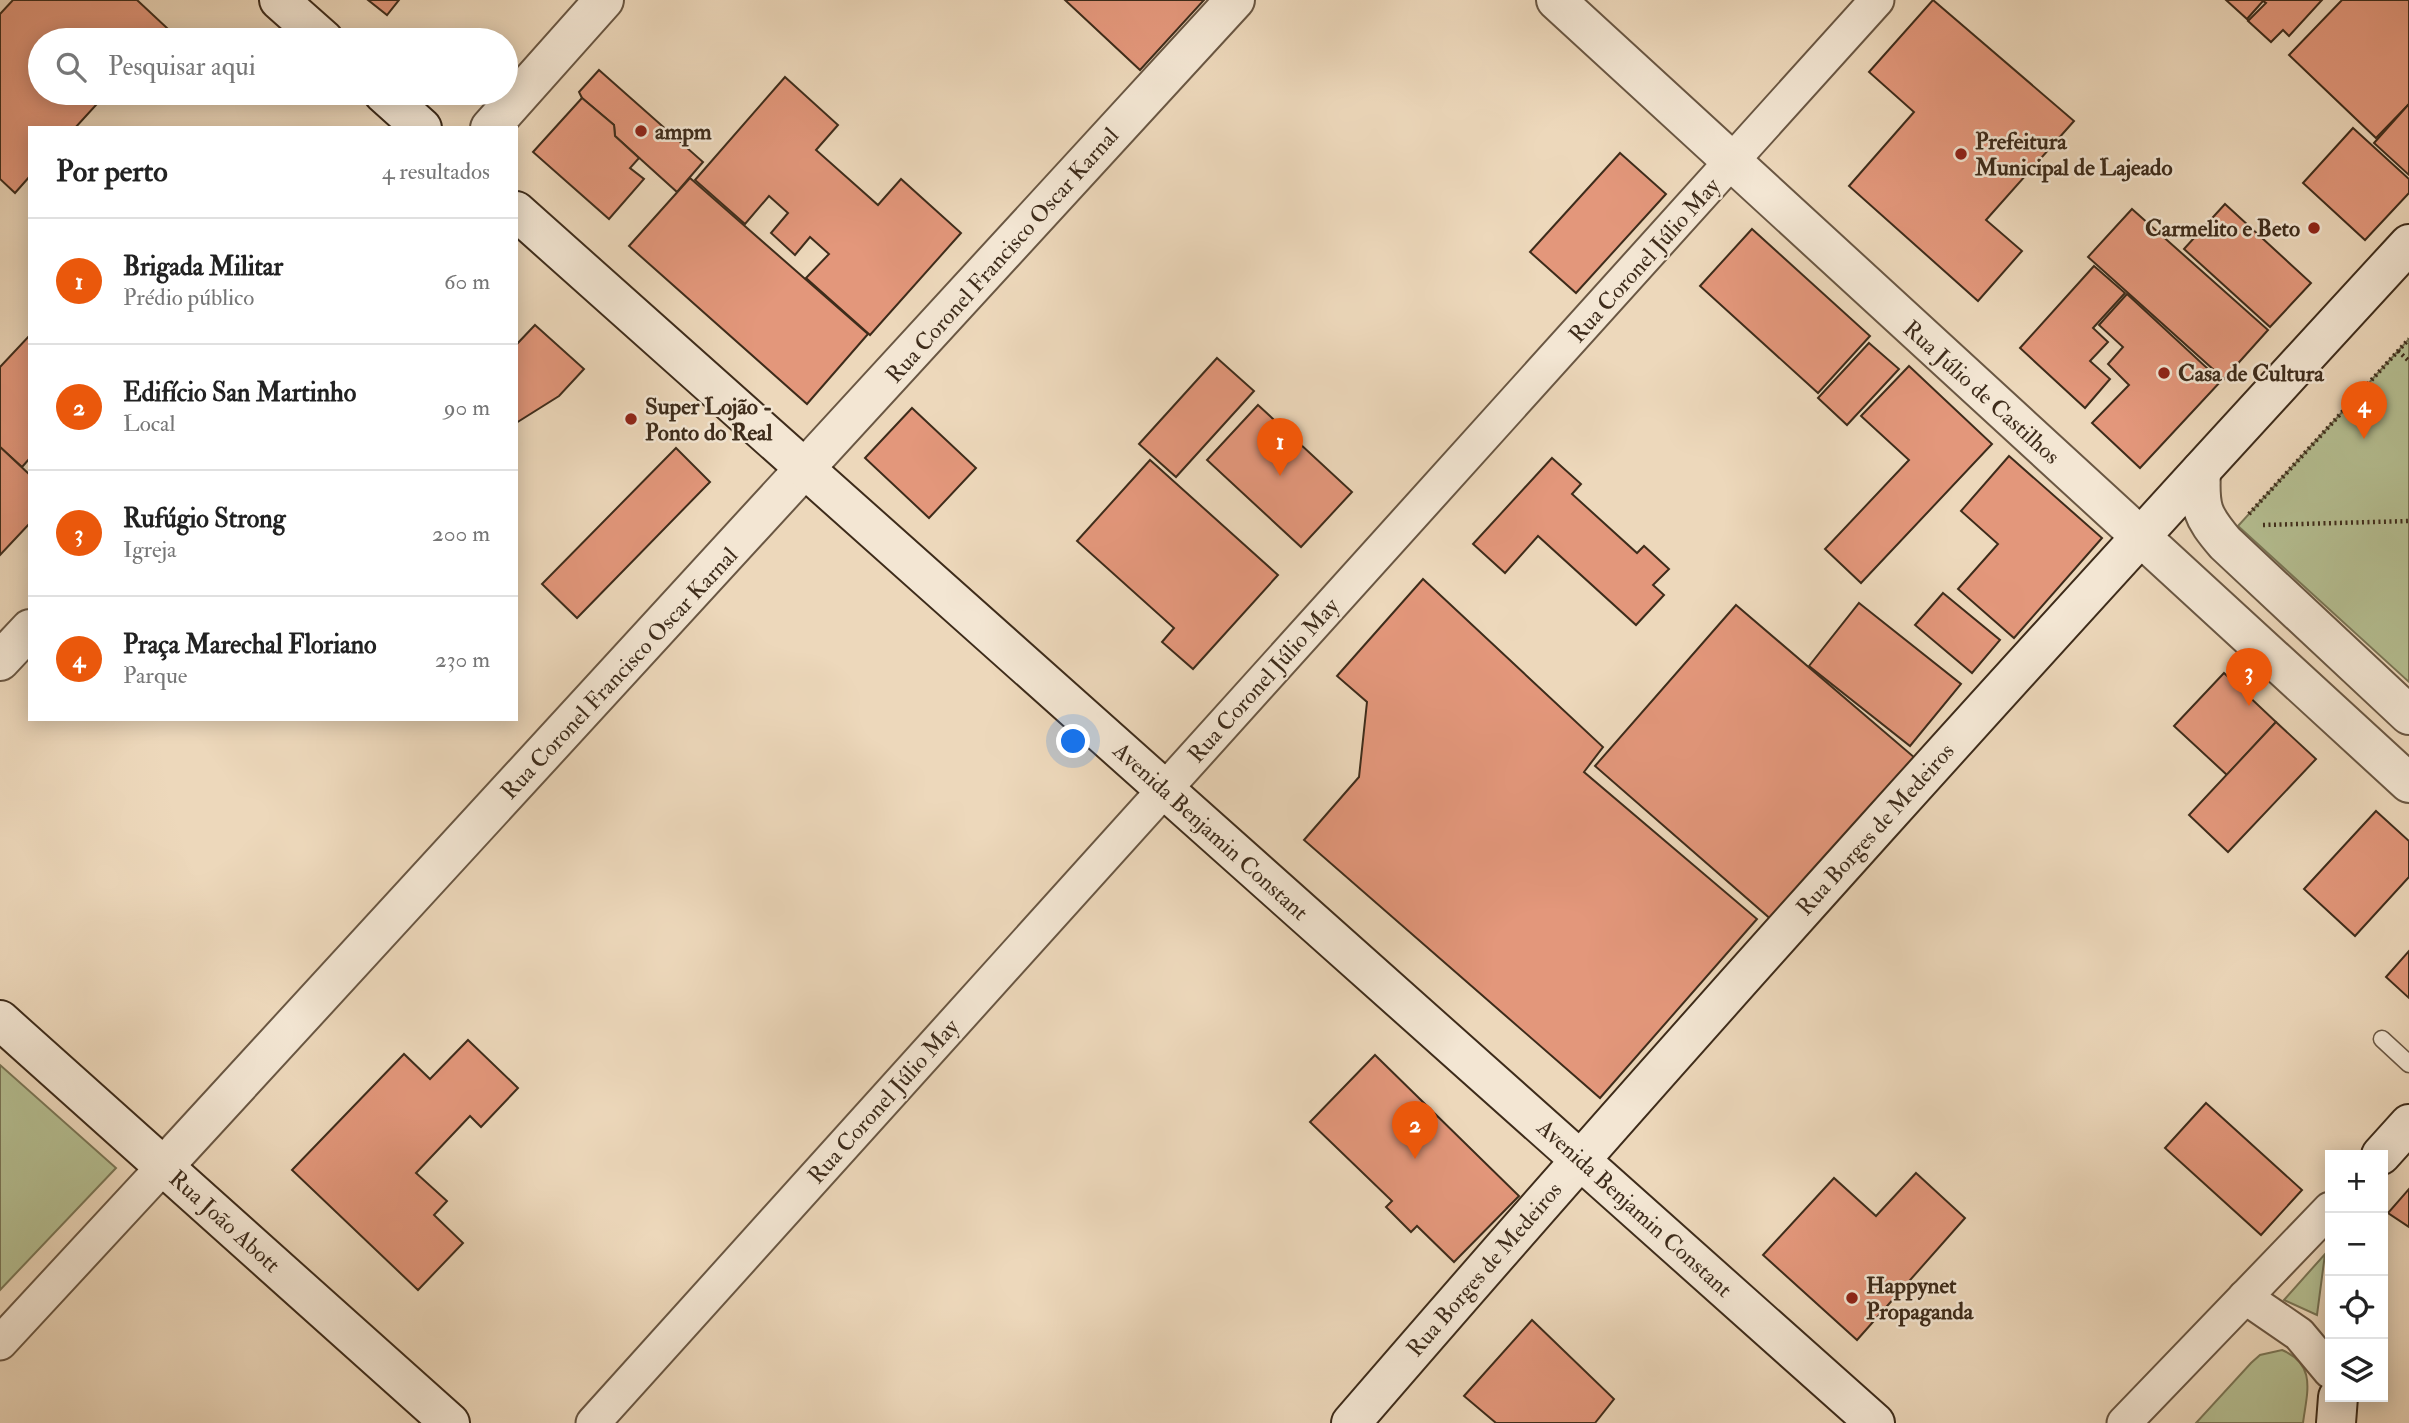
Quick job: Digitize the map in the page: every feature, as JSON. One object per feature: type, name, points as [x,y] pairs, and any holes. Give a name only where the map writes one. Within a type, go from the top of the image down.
[{"type":"main road","points":[[279,0],[310,28]]},
{"type":"main road","points":[[518,97],[604,0]]},
{"type":"main road","name":"Rua Coronel Francisco Oscar Karnal","points":[[164,1166],[1235,0]]},
{"type":"main road","name":"Rua Júlio de Castilhos","points":[[1556,0],[2409,783]]},
{"type":"main road","points":[[396,105],[420,126]]},
{"type":"main road","points":[[492,126],[510,105]]},
{"type":"main road","name":"Avenida Benjamin Constant","points":[[518,213],[1875,1423]]},
{"type":"main road","name":"Rua Borges de Medeiros","points":[[1351,1423],[1579,1159],[2140,536],[2409,244]]},
{"type":"main road","points":[[2200,471],[2199,501],[2204,519],[2225,543],[2409,715]]},
{"type":"main road","points":[[0,661],[28,631]]},
{"type":"main road","name":"Rua João Abott","points":[[0,1020],[450,1423]]},
{"type":"main road","points":[[2386,1150],[2409,1124]]},
{"type":"main road","points":[[2336,1423],[2338,1402]]},
{"type":"street","name":"Rua Coronel Júlio May","points":[[593,1423],[1877,0]]},
{"type":"street","name":"Rua Coronel Francisco Oscar Karnal","points":[[0,1343],[164,1166]]},
{"type":"street","points":[[2124,1423],[2326,1213]]},
{"type":"street","points":[[2245,1297],[2300,1334],[2325,1365]]},
{"type":"lane","points":[[2382,1039],[2409,1064]]},
{"type":"path","points":[[2248,516],[2409,340]]},
{"type":"path","points":[[2398,351],[2409,362]]},
{"type":"path","points":[[2251,526],[2409,521]]},
{"type":"green space","points":[[2409,339],[2409,682],[2238,526]]},
{"type":"green space","points":[[0,1065],[116,1168],[0,1290]]},
{"type":"green space","points":[[2325,1254],[2317,1315],[2284,1300]]},
{"type":"green space","points":[[2282,1350],[2301,1363],[2305,1372],[2307,1390],[2303,1423],[2196,1423],[2260,1355]]},
{"type":"building","points":[[13,0],[137,0],[167,28],[28,28],[28,105],[96,105],[77,126],[28,126],[28,178],[15,193],[0,179],[0,14]]},
{"type":"building","points":[[368,0],[399,0],[387,15]]},
{"type":"building","points":[[1065,0],[1204,0],[1140,70]]},
{"type":"building","name":"Prefeitura Municipal de Lajeado","points":[[1933,0],[2074,121],[1986,220],[2022,251],[1978,301],[1849,186],[1914,112],[1869,72]]},
{"type":"building","points":[[2226,0],[2322,0],[2289,36],[2283,30],[2271,42],[2248,21],[2266,3],[2263,1],[2247,19]]},
{"type":"building","points":[[2342,0],[2409,0],[2409,104],[2376,138],[2289,55]]},
{"type":"building","name":"ampm","points":[[599,70],[703,162],[677,192],[615,136],[614,125],[582,98],[579,92]]},
{"type":"building","points":[[785,77],[838,125],[816,150],[878,205],[901,179],[961,233],[870,335],[806,278],[829,254],[810,237],[795,255],[771,233],[788,213],[769,196],[745,224],[695,180]]},
{"type":"building","points":[[582,98],[614,125],[615,136],[639,158],[630,168],[644,179],[609,219],[533,152]]},
{"type":"building","points":[[2409,104],[2409,175],[2374,143]]},
{"type":"building","points":[[2353,128],[2409,179],[2409,193],[2365,240],[2303,183]]},
{"type":"building","points":[[1620,153],[1666,194],[1576,293],[1530,252]]},
{"type":"building","points":[[690,178],[868,334],[807,404],[629,246]]},
{"type":"building","points":[[2225,204],[2311,283],[2270,327],[2184,249]]},
{"type":"building","points":[[2132,209],[2268,330],[2224,379],[2088,257]]},
{"type":"building","points":[[1752,229],[1870,336],[1818,393],[1700,286]]},
{"type":"building","points":[[2094,266],[2125,293],[2093,328],[2108,342],[2090,361],[2110,379],[2085,408],[2020,348]]},
{"type":"building","name":"Casa de Cultura","points":[[2127,294],[2221,381],[2140,468],[2092,423],[2129,385],[2108,364],[2123,347],[2099,325]]},
{"type":"building","points":[[535,325],[584,369],[559,396],[518,422],[518,343]]},
{"type":"building","points":[[28,337],[28,460],[22,467],[0,447],[0,367]]},
{"type":"building","points":[[1869,343],[1899,369],[1847,425],[1818,398]]},
{"type":"building","points":[[1217,358],[1254,391],[1176,477],[1139,444]]},
{"type":"building","points":[[1909,366],[1992,444],[1861,583],[1825,549],[1909,460],[1861,416]]},
{"type":"building","points":[[1258,405],[1352,492],[1301,547],[1207,460]]},
{"type":"building","points":[[912,408],[976,468],[929,518],[865,458]]},
{"type":"building","points":[[0,447],[28,473],[28,525],[0,555]]},
{"type":"building","points":[[676,448],[710,482],[577,618],[542,584]]},
{"type":"building","points":[[2009,456],[2102,538],[2014,638],[1958,589],[1998,544],[1961,511]]},
{"type":"building","points":[[1552,458],[1581,484],[1572,494],[1637,553],[1644,546],[1669,569],[1653,585],[1664,595],[1636,625],[1538,536],[1505,573],[1473,544]]},
{"type":"building","points":[[1150,460],[1278,575],[1193,669],[1162,642],[1174,628],[1077,541]]},
{"type":"building","points":[[1423,579],[1603,747],[1584,772],[1757,919],[1600,1098],[1304,840],[1359,777],[1367,702],[1337,676]]},
{"type":"building","points":[[1943,593],[2000,640],[1972,673],[1915,625]]},
{"type":"building","points":[[1859,603],[1961,684],[1910,746],[1809,666]]},
{"type":"building","points":[[1736,605],[1915,758],[1773,921],[1595,766]]},
{"type":"building","points":[[2224,673],[2276,722],[2227,775],[2174,726]]},
{"type":"building","points":[[2276,722],[2316,759],[2228,852],[2189,815]]},
{"type":"building","points":[[2376,811],[2409,841],[2409,877],[2355,936],[2304,889]]},
{"type":"building","points":[[2409,951],[2409,998],[2386,977]]},
{"type":"building","points":[[468,1040],[518,1088],[481,1127],[470,1116],[416,1173],[447,1201],[434,1215],[463,1243],[418,1290],[292,1170],[404,1054],[430,1079]]},
{"type":"building","points":[[1375,1055],[1519,1196],[1454,1262],[1417,1226],[1411,1232],[1386,1207],[1392,1201],[1310,1122]]},
{"type":"building","points":[[2206,1103],[2302,1190],[2261,1235],[2165,1148]]},
{"type":"building","name":"Happynet Propaganda","points":[[1916,1173],[1965,1218],[1857,1340],[1763,1255],[1834,1178],[1876,1216]]},
{"type":"building","points":[[2409,1189],[2409,1227],[2388,1213]]},
{"type":"building","points":[[1532,1320],[1614,1399],[1595,1423],[1496,1423],[1464,1396]]},
{"type":"place","name":"ampm","points":[[641,131]]},
{"type":"place","name":"Prefeitura Municipal de Lajeado","points":[[1961,154]]},
{"type":"place","name":"Carmelito e Beto","points":[[2314,228]]},
{"type":"place","name":"Casa de Cultura","points":[[2164,373]]},
{"type":"place","name":"Super Lojão - Ponto do Real","points":[[631,419]]},
{"type":"place","name":"Praça Marechal Floriano","points":[[2364,439]]},
{"type":"place","name":"Brigada Militar","points":[[1280,476]]},
{"type":"place","name":"Rufúgio Strong","points":[[2249,706]]},
{"type":"place","name":"Edifício San Martinho","points":[[1415,1159]]},
{"type":"place","name":"Happynet Propaganda","points":[[1852,1298]]}]
